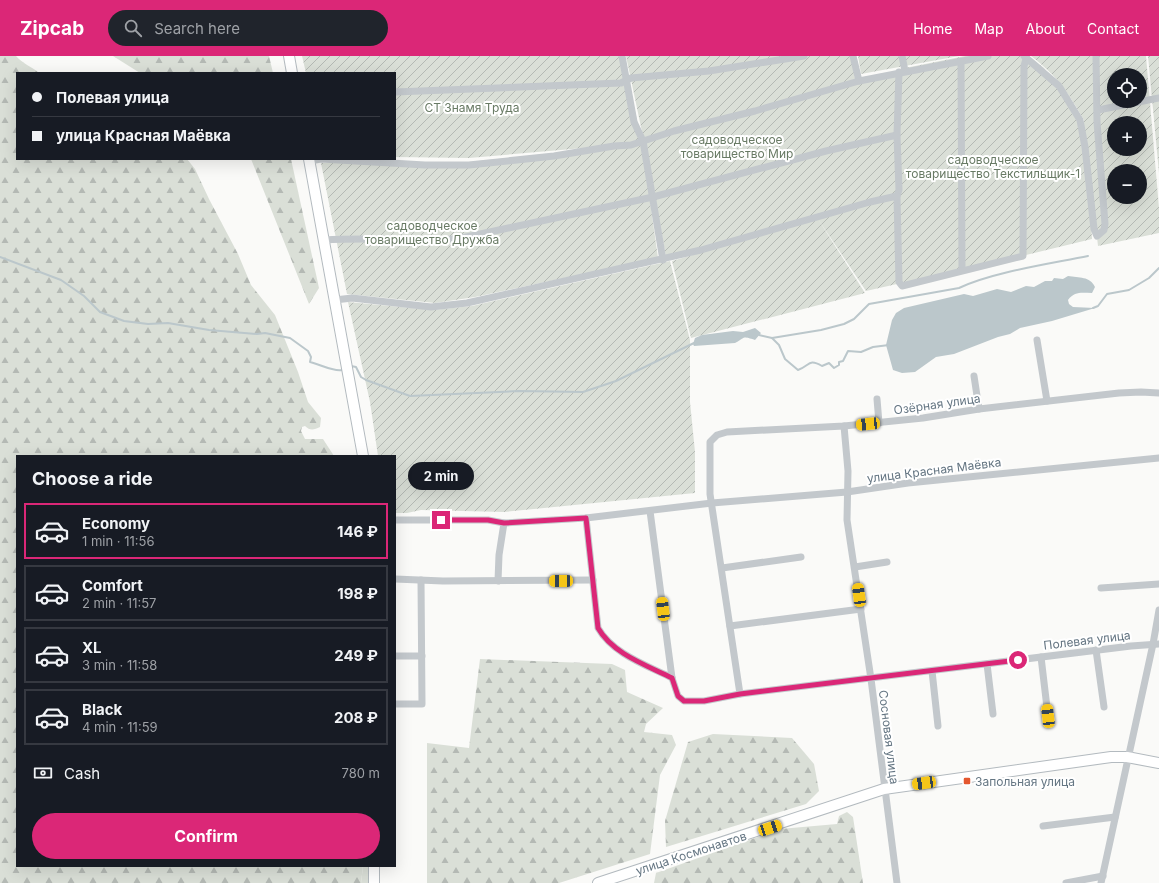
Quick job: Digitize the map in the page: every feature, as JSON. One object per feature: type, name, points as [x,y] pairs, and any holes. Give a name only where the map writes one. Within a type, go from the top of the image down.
[{"type":"street","points":[[289,56],[292,72]]},
{"type":"street","points":[[622,56],[634,122],[643,141],[663,260]]},
{"type":"street","points":[[396,92],[621,83],[631,78],[709,71],[804,56]]},
{"type":"street","points":[[853,56],[859,81]]},
{"type":"street","points":[[902,56],[898,135],[899,177],[897,196],[900,285],[902,286],[1023,256],[1025,58],[1037,65],[1059,86],[1080,120],[1086,147],[1094,229],[1097,236],[1104,230],[1105,224],[1097,122],[1096,56]]},
{"type":"street","points":[[338,160],[426,165],[469,165],[554,156],[614,146],[630,145],[859,81],[950,59],[961,62],[988,56]]},
{"type":"street","points":[[961,62],[962,270]]},
{"type":"street","points":[[1098,110],[1159,98]]},
{"type":"street","points":[[324,240],[353,238],[430,240],[458,239],[653,197],[818,153],[898,135]]},
{"type":"street","points":[[310,160],[363,455]]},
{"type":"street","points":[[335,300],[352,298],[431,307],[444,306],[663,260],[870,202],[897,196]]},
{"type":"street","points":[[1037,340],[1046,401]]},
{"type":"street","points":[[974,376],[979,409]]},
{"type":"street","name":"Озёрная улица","points":[[712,503],[710,494],[708,451],[710,442],[716,435],[727,432],[879,423],[979,409],[1119,393],[1141,392],[1159,394]]},
{"type":"street","points":[[877,399],[879,423]]},
{"type":"street","name":"Сосновая улица","points":[[844,426],[848,471],[847,520],[871,679],[897,883]]},
{"type":"street","name":"улица Красная Маёвка","points":[[396,520],[488,520],[504,523],[586,518],[650,512],[712,503],[847,492],[908,483],[1159,458]]},
{"type":"street","points":[[712,503],[740,694]]},
{"type":"street","points":[[650,512],[672,678]]},
{"type":"street","points":[[586,518],[598,628],[602,636],[623,654],[672,678]]},
{"type":"street","points":[[498,581],[499,555],[504,523]]},
{"type":"street","points":[[722,568],[801,557]]},
{"type":"street","points":[[854,567],[887,562]]},
{"type":"street","points":[[396,579],[443,581],[593,580]]},
{"type":"street","points":[[396,704],[422,704],[421,580]]},
{"type":"street","points":[[1101,588],[1159,584]]},
{"type":"street","points":[[730,626],[861,609]]},
{"type":"street","points":[[1066,883],[1102,879],[1127,757],[1156,644],[1159,610]]},
{"type":"street","name":"Полевая улица","points":[[672,678],[678,696],[684,701],[704,701],[740,694],[1096,650],[1156,644]]},
{"type":"street","points":[[1096,650],[1104,707]]},
{"type":"street","points":[[396,656],[422,656]]},
{"type":"street","points":[[1041,657],[1048,716]]},
{"type":"street","points":[[987,664],[993,714]]},
{"type":"street","points":[[932,671],[938,726]]},
{"type":"street","name":"улица Космонавтов","points":[[598,883],[884,790],[1111,757],[1127,757],[1159,763]]},
{"type":"street","points":[[1043,826],[1115,817]]},
{"type":"street","points":[[374,867],[374,883]]},
{"type":"green space","points":[[0,56],[16,56],[38,72],[16,72],[16,160],[188,160],[195,169],[238,254],[251,285],[275,315],[298,372],[308,402],[321,418],[320,427],[312,430],[305,426],[302,427],[301,431],[305,439],[323,439],[333,455],[16,455],[16,867],[363,867],[361,883],[0,883]]},
{"type":"green space","points":[[113,56],[269,56],[273,72],[138,72]]},
{"type":"green space","name":"СТ Знамя Труда","points":[[302,56],[623,56],[642,143],[469,158],[396,157],[396,72],[306,72]]},
{"type":"green space","points":[[626,56],[851,56],[855,78],[900,73],[900,69],[965,56],[1029,56],[1044,68],[1084,125],[1084,120],[1061,85],[1048,71],[1031,56],[1146,56],[1159,208],[1159,233],[1098,246],[1087,149],[1092,239],[898,286],[898,265],[897,284],[866,291],[818,219],[865,293],[691,338],[672,261],[791,226],[666,257],[649,165]]},
{"type":"green space","points":[[858,56],[959,56],[861,74]]},
{"type":"green space","points":[[1148,56],[1159,56],[1159,173]]},
{"type":"green space","name":"садоводческое товарищество Дружба","points":[[642,144],[658,258],[475,297],[435,303],[347,294],[321,163],[469,162]]},
{"type":"green space","points":[[251,160],[291,160],[319,288],[309,304]]},
{"type":"green space","points":[[670,261],[690,340],[690,402],[695,452],[695,493],[504,512],[421,510],[407,513],[396,513],[396,455],[378,455],[370,402],[348,302],[433,310],[472,306]]},
{"type":"green space","points":[[480,659],[612,664],[625,670],[627,692],[663,708],[646,724],[644,732],[672,735],[676,745],[660,775],[650,854],[559,883],[427,883],[427,743],[469,748]]},
{"type":"green space","points":[[713,734],[792,738],[814,764],[819,791],[806,804],[666,847],[665,821],[688,742]]},
{"type":"green space","points":[[847,812],[853,817],[863,883],[654,883],[656,873],[780,829],[837,824],[839,816]]},
{"type":"green space","points":[[363,867],[369,867],[368,883],[361,883]]},
{"type":"shaded area","points":[[1068,276],[1087,279],[1093,283],[1095,287],[1092,293],[1078,293],[1073,295],[1068,300],[1069,304],[1073,307],[1095,308],[1052,321],[1020,328],[1010,334],[998,337],[954,354],[936,357],[915,372],[902,373],[893,370],[886,345],[892,320],[896,313],[904,308],[964,294],[973,296],[997,289],[1011,292],[1026,286],[1034,287],[1045,281],[1052,281],[1054,278],[1063,279]]},
{"type":"shaded area","points":[[755,328],[761,333],[755,340],[743,338],[735,343],[694,346],[693,344],[695,338],[702,335],[733,331],[743,332]]},
{"type":"waterway","points":[[772,338],[821,330],[844,324],[854,319],[869,304],[959,288],[973,282],[1004,273],[1088,256]]},
{"type":"waterway","points":[[0,257],[61,280],[84,296],[100,312],[124,321],[148,324],[168,323],[209,330],[257,334],[265,333],[290,338],[308,351],[311,357],[310,362],[331,369],[342,370]]},
{"type":"waterway","points":[[1093,308],[1098,306],[1107,294],[1129,290],[1149,278],[1159,268]]},
{"type":"waterway","points":[[759,335],[772,338],[779,345],[785,359],[798,370],[811,363],[822,366],[829,363],[834,368],[839,365],[839,362],[843,361],[848,351],[861,352],[873,347],[889,345]]},
{"type":"waterway","points":[[351,366],[356,367],[361,377],[366,380],[410,396],[519,391],[583,392],[616,381],[694,343]]},
{"type":"place","name":"Запольная улица","points":[[967,781]]},
{"type":"route","points":[[441,520],[488,520],[504,523],[586,518],[598,628],[602,636],[623,654],[636,659],[672,678],[678,696],[684,701],[704,701],[740,694],[1018,660]]},
{"type":"park label","name":"садоводческое товарищество Мир","points":[[737,146]]},
{"type":"park label","name":"садоводческое товарищество Текстильщик-1","points":[[993,166]]}]
